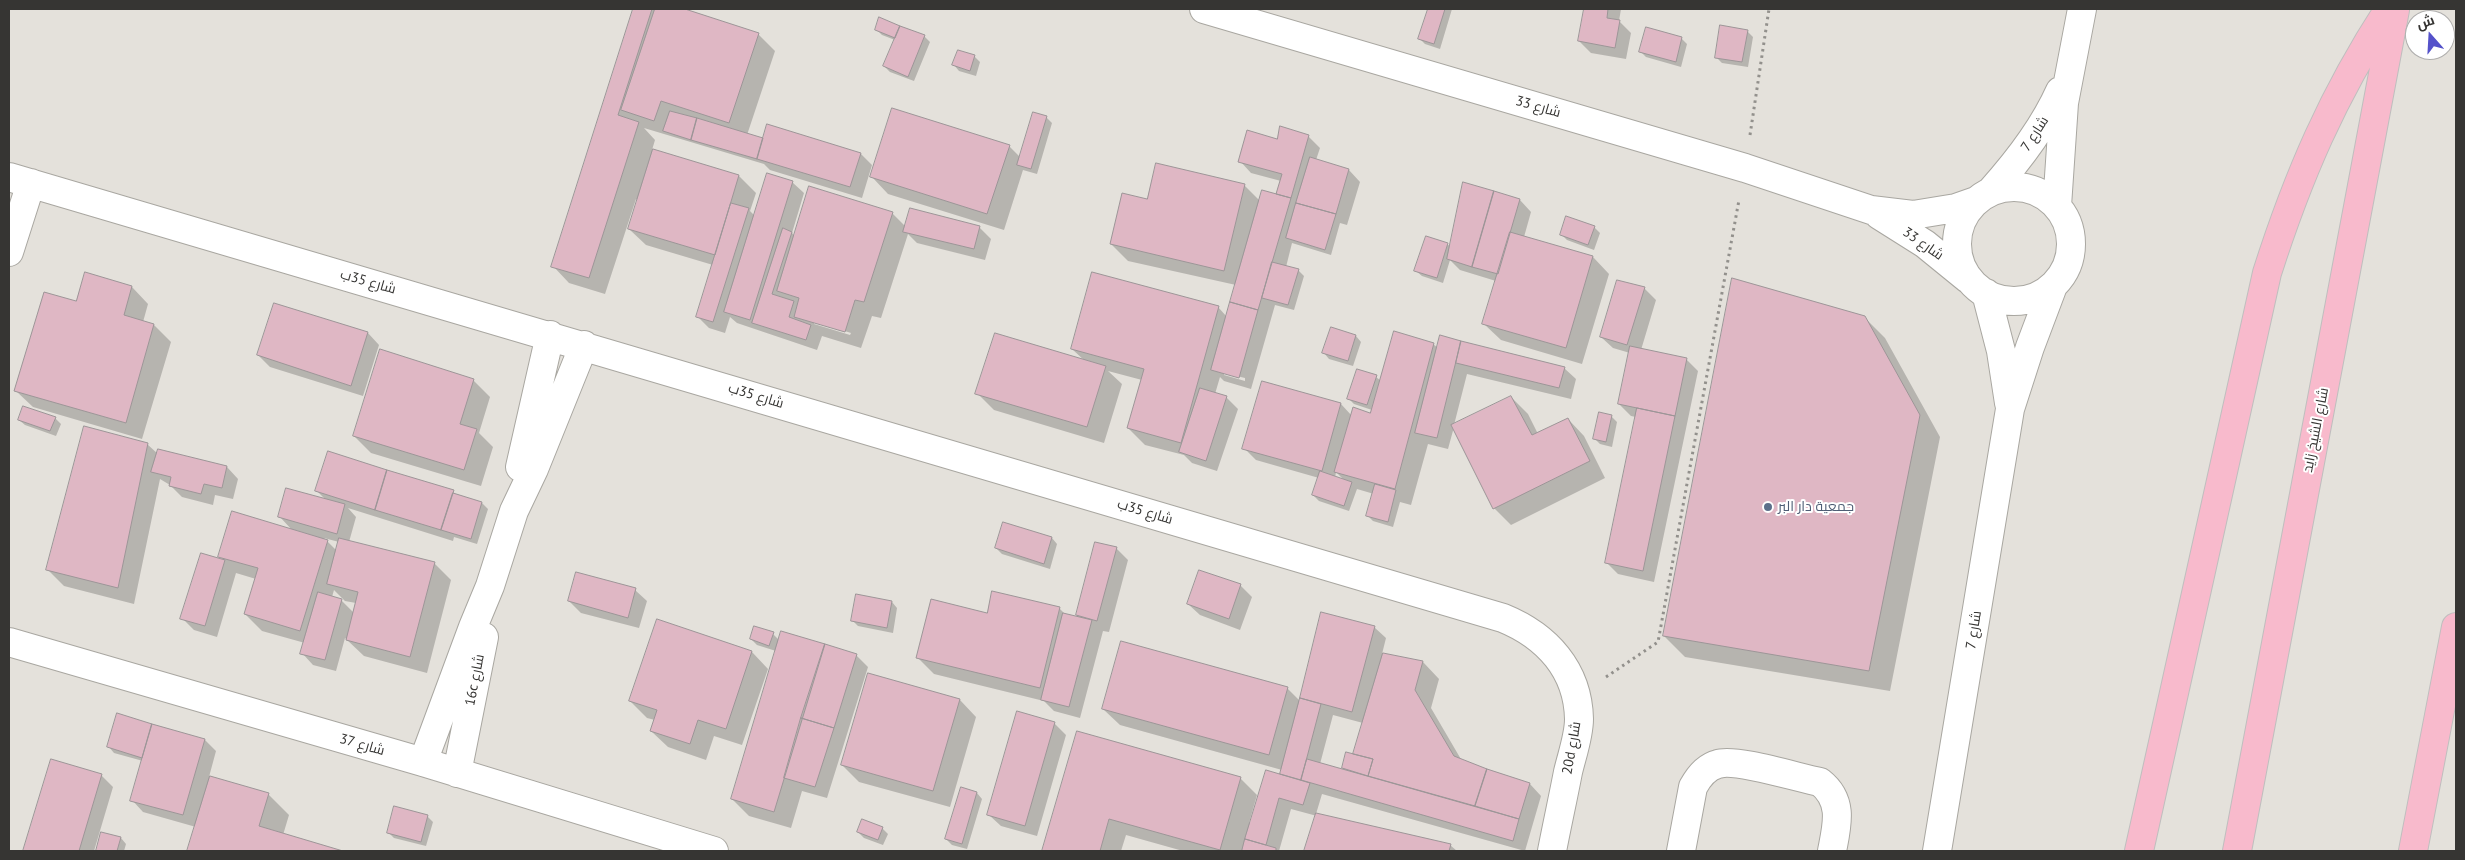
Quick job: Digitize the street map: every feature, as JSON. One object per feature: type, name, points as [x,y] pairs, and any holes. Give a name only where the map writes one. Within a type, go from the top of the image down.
[{"type":"highway","points":[[2139,851],[2268,273],[2286,215],[2308,158],[2364,48],[2389,9]]},
{"type":"highway","name":"شارع الشيخ زايد","points":[[2237,851],[2395,9]]},
{"type":"highway","points":[[2413,851],[2456,627]]},
{"type":"street","name":"شارع 33","points":[[1204,9],[1745,168],[1871,210],[1914,215],[1942,211],[1984,196]]},
{"type":"street","name":"شارع 7","points":[[2057,206],[2060,137],[2069,69],[2082,9]]},
{"type":"street","name":"شارع 7","points":[[1984,196],[2015,164],[2037,134],[2055,102],[2069,69]]},
{"type":"street","points":[[9,252],[20,180]]},
{"type":"street","name":"شارع 35ب","points":[[20,180],[584,345],[1503,618]]},
{"type":"street","points":[[2008,187],[2026,188],[2043,194],[2057,206],[2067,220],[2072,238],[2070,255],[2064,272],[2053,286],[2038,296],[2021,300],[2002,300],[1979,288],[1962,267],[1957,250],[1958,232],[1965,216],[1984,196],[2008,187]]},
{"type":"street","name":"شارع 33","points":[[1871,210],[1925,244],[1979,288]]},
{"type":"street","name":"شارع 7","points":[[1937,851],[2010,409],[2030,347],[2053,286]]},
{"type":"street","name":"شارع 7","points":[[1979,288],[2001,351],[2010,409]]},
{"type":"street","name":"16c شارع","points":[[514,511],[521,464],[550,335]]},
{"type":"street","name":"16c شارع","points":[[423,762],[490,586],[514,511],[534,469],[584,345]]},
{"type":"street","name":"16c شارع","points":[[457,773],[485,631],[490,586]]},
{"type":"street","name":"20d شارع","points":[[1503,618],[1537,635],[1551,647],[1571,678],[1576,696],[1579,720],[1552,851]]},
{"type":"street","name":"شارع 37","points":[[9,642],[423,762],[714,851]]},
{"type":"street","points":[[1681,851],[1693,786],[1698,778],[1711,767],[1728,762],[1820,782],[1834,797],[1839,817],[1832,851]]},
{"type":"path","points":[[1576,696],[1658,642],[1745,168],[1769,9]]},
{"type":"building","points":[[633,9],[652,9],[618,115],[639,122],[589,278],[551,267]]},
{"type":"building","points":[[655,9],[685,9],[759,33],[729,123],[661,101],[654,121],[621,110]]},
{"type":"building","points":[[1428,9],[1445,9],[1434,44],[1418,39]]},
{"type":"building","points":[[1584,9],[1608,9],[1607,18],[1620,20],[1615,48],[1578,41]]},
{"type":"building","points":[[879,17],[900,26],[895,38],[875,30]]},
{"type":"building","points":[[1720,25],[1748,30],[1742,62],[1715,58]]},
{"type":"building","points":[[900,26],[925,35],[908,77],[883,66]]},
{"type":"building","points":[[1646,27],[1682,37],[1676,62],[1639,52]]},
{"type":"building","points":[[958,50],[975,55],[970,71],[952,65]]},
{"type":"building","points":[[892,108],[1010,145],[987,214],[870,177]]},
{"type":"building","points":[[670,111],[697,118],[691,140],[663,131]]},
{"type":"building","points":[[1033,112],[1047,116],[1031,169],[1017,165]]},
{"type":"building","points":[[697,118],[763,138],[757,159],[691,140]]},
{"type":"building","points":[[767,124],[861,153],[850,187],[757,159]]},
{"type":"building","points":[[1280,126],[1309,135],[1291,198],[1276,194],[1282,174],[1238,162],[1247,130],[1277,139]]},
{"type":"building","points":[[653,149],[739,175],[715,255],[628,229]]},
{"type":"building","points":[[1310,157],[1349,169],[1336,214],[1296,203]]},
{"type":"building","points":[[1156,163],[1245,184],[1224,271],[1110,244],[1122,193],[1147,199]]},
{"type":"building","points":[[767,173],[793,181],[750,320],[724,312]]},
{"type":"building","points":[[1463,182],[1494,191],[1472,267],[1447,259]]},
{"type":"building","points":[[809,186],[893,212],[864,302],[855,300],[845,332],[794,317],[799,298],[777,291]]},
{"type":"building","points":[[1262,190],[1291,198],[1258,310],[1230,302]]},
{"type":"building","points":[[1494,191],[1520,199],[1498,274],[1472,267]]},
{"type":"building","points":[[731,203],[749,208],[713,322],[696,317]]},
{"type":"building","points":[[1296,203],[1336,214],[1325,250],[1286,238]]},
{"type":"building","points":[[910,208],[980,226],[974,249],[903,232]]},
{"type":"building","points":[[1566,216],[1595,226],[1588,245],[1560,235]]},
{"type":"building","points":[[783,228],[792,232],[772,294],[794,301],[789,317],[811,325],[806,340],[752,323]]},
{"type":"building","points":[[1510,232],[1593,256],[1566,348],[1482,324]]},
{"type":"building","points":[[1426,236],[1448,243],[1437,278],[1414,271]]},
{"type":"building","points":[[1272,262],[1299,269],[1288,305],[1262,298]]},
{"type":"building","points":[[85,272],[132,286],[124,315],[154,324],[126,423],[14,391],[44,292],[76,301]]},
{"type":"building","points":[[1092,272],[1219,306],[1181,443],[1127,428],[1144,369],[1071,349]]},
{"type":"building","points":[[1732,278],[1865,316],[1920,415],[1869,671],[1663,636]]},
{"type":"building","points":[[1617,280],[1645,287],[1627,345],[1600,337]]},
{"type":"building","points":[[1230,302],[1258,310],[1239,378],[1211,370]]},
{"type":"building","points":[[274,303],[368,332],[351,386],[257,355]]},
{"type":"building","points":[[1331,327],[1356,335],[1348,361],[1322,353]]},
{"type":"building","points":[[1394,331],[1434,343],[1395,489],[1334,472],[1353,407],[1370,413]]},
{"type":"building","points":[[995,333],[1106,366],[1087,427],[975,394]]},
{"type":"building","points":[[1440,335],[1461,341],[1437,438],[1415,433]]},
{"type":"building","points":[[1461,341],[1565,367],[1559,388],[1456,363]]},
{"type":"building","points":[[1630,346],[1687,358],[1675,416],[1618,404]]},
{"type":"building","points":[[380,349],[474,379],[460,424],[477,429],[464,470],[353,436]]},
{"type":"building","points":[[1357,369],[1377,375],[1367,405],[1347,399]]},
{"type":"building","points":[[1262,381],[1341,403],[1322,471],[1242,449]]},
{"type":"building","points":[[1200,388],[1227,396],[1206,461],[1179,452]]},
{"type":"building","points":[[1511,396],[1532,435],[1568,418],[1590,461],[1493,509],[1451,425]]},
{"type":"building","points":[[23,406],[56,417],[50,431],[18,420]]},
{"type":"building","points":[[1637,408],[1675,416],[1643,571],[1605,563]]},
{"type":"building","points":[[1599,412],[1612,415],[1606,442],[1593,439]]},
{"type":"building","points":[[84,426],[148,443],[118,588],[46,570]]},
{"type":"building","points":[[158,449],[227,466],[222,488],[204,484],[201,494],[169,486],[171,477],[151,472]]},
{"type":"building","points":[[328,451],[387,470],[375,510],[315,491]]},
{"type":"building","points":[[387,470],[454,490],[441,530],[375,510]]},
{"type":"building","points":[[1320,471],[1352,482],[1344,506],[1312,495]]},
{"type":"building","points":[[1375,484],[1396,490],[1388,522],[1366,516]]},
{"type":"building","points":[[286,488],[345,504],[337,534],[278,517]]},
{"type":"building","points":[[453,493],[482,502],[471,539],[441,530]]},
{"type":"building","points":[[232,511],[328,540],[300,631],[244,614],[258,568],[218,557]]},
{"type":"building","points":[[1003,522],[1052,537],[1044,564],[995,548]]},
{"type":"building","points":[[339,538],[435,562],[410,657],[346,640],[358,592],[327,584]]},
{"type":"building","points":[[1095,542],[1117,547],[1097,621],[1076,615]]},
{"type":"building","points":[[201,553],[225,560],[205,626],[180,619]]},
{"type":"building","points":[[1199,570],[1241,584],[1229,619],[1187,604]]},
{"type":"building","points":[[576,572],[636,588],[628,618],[568,601]]},
{"type":"building","points":[[992,591],[1060,607],[1040,688],[916,658],[931,599],[987,613]]},
{"type":"building","points":[[318,592],[342,599],[325,660],[300,654]]},
{"type":"building","points":[[856,594],[892,601],[887,628],[851,621]]},
{"type":"building","points":[[1321,612],[1375,626],[1352,712],[1300,698]]},
{"type":"building","points":[[1063,613],[1092,620],[1069,707],[1041,700]]},
{"type":"building","points":[[657,619],[752,651],[726,729],[698,720],[690,744],[650,731],[657,710],[629,701]]},
{"type":"building","points":[[754,626],[774,632],[769,646],[750,639]]},
{"type":"building","points":[[781,631],[825,644],[774,812],[731,799]]},
{"type":"building","points":[[1121,641],[1288,687],[1269,755],[1102,709]]},
{"type":"building","points":[[825,644],[857,654],[834,728],[801,718]]},
{"type":"building","points":[[1383,653],[1423,661],[1415,690],[1454,756],[1487,769],[1475,806],[1368,776],[1373,759],[1353,754]]},
{"type":"building","points":[[868,673],[960,699],[933,791],[841,765]]},
{"type":"building","points":[[1300,698],[1321,704],[1301,780],[1280,774]]},
{"type":"building","points":[[1017,711],[1055,722],[1025,826],[987,815]]},
{"type":"building","points":[[117,713],[152,724],[142,758],[107,747]]},
{"type":"building","points":[[801,718],[834,728],[815,787],[784,778]]},
{"type":"building","points":[[152,724],[205,739],[183,815],[130,801]]},
{"type":"building","points":[[1077,731],[1241,777],[1220,850],[1109,819],[1100,851],[1042,851]]},
{"type":"building","points":[[1346,752],[1373,759],[1368,776],[1342,768]]},
{"type":"building","points":[[51,759],[102,774],[79,851],[23,851]]},
{"type":"building","points":[[1307,759],[1519,819],[1513,841],[1301,780]]},
{"type":"building","points":[[1487,769],[1530,783],[1519,819],[1475,806]]},
{"type":"building","points":[[1266,770],[1310,783],[1303,805],[1279,798],[1266,845],[1245,839]]},
{"type":"building","points":[[210,776],[269,793],[259,826],[343,851],[187,851]]},
{"type":"building","points":[[961,787],[977,792],[962,844],[945,839]]},
{"type":"building","points":[[394,806],[428,815],[421,842],[387,833]]},
{"type":"building","points":[[1316,813],[1451,844],[1449,851],[1304,851]]},
{"type":"building","points":[[862,819],[883,827],[878,840],[857,832]]},
{"type":"building","points":[[101,832],[121,837],[117,851],[96,851]]},
{"type":"building","points":[[1245,839],[1276,848],[1276,851],[1242,851]]},
{"type":"place","name":"جمعية دار البر","points":[[1768,507]]}]
